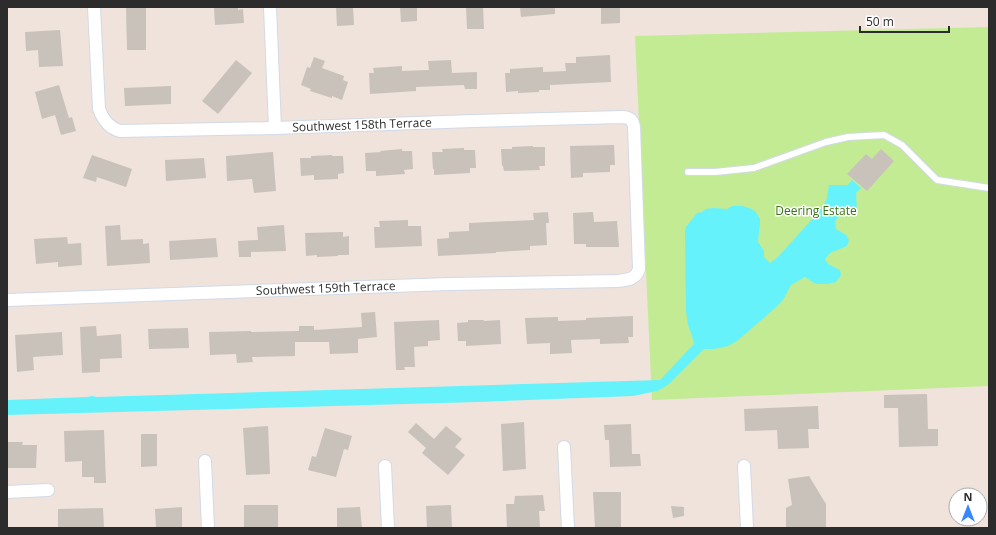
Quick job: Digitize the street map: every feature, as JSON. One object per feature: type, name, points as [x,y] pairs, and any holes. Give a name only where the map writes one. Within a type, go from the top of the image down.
[{"type":"street","name":"Southwest 158th Terrace","points":[[94,7],[99,106],[103,118],[109,126],[116,130],[275,128],[465,121],[616,117],[628,118],[632,121],[634,127],[640,269]]},
{"type":"street","points":[[270,7],[275,128]]},
{"type":"street","name":"Southwest 159th Terrace","points":[[7,300],[449,284],[617,281],[629,280],[637,275],[640,269]]},
{"type":"street","points":[[564,446],[568,528]]},
{"type":"street","points":[[205,461],[208,528]]},
{"type":"street","points":[[384,466],[388,528]]},
{"type":"street","points":[[744,466],[747,528]]},
{"type":"street","points":[[7,492],[48,490]]},
{"type":"lane","points":[[688,172],[715,172],[754,168],[826,142],[848,137],[884,135],[902,145],[937,180],[989,188]]},
{"type":"green space","name":"Deering Estate","points":[[989,27],[989,386],[652,400],[635,36]]},
{"type":"water","points":[[852,180],[861,188],[856,193],[857,212],[838,217],[835,222],[836,229],[846,235],[849,240],[847,246],[830,253],[825,259],[828,264],[840,270],[841,275],[836,282],[816,284],[805,277],[791,285],[783,300],[737,341],[728,346],[714,349],[704,349],[670,383],[657,391],[633,396],[478,402],[7,415],[7,400],[92,396],[660,380],[694,344],[688,326],[686,311],[685,231],[686,227],[697,213],[706,209],[727,209],[732,206],[742,206],[755,211],[760,219],[758,242],[764,251],[764,257],[770,263],[778,257],[823,207],[827,198],[829,185],[848,185]]},
{"type":"building","points":[[126,7],[146,7],[146,50],[127,50]]},
{"type":"building","points":[[214,7],[238,7],[238,10],[243,9],[244,23],[215,25]]},
{"type":"building","points":[[336,7],[353,7],[354,25],[337,26]]},
{"type":"building","points":[[400,7],[417,7],[417,21],[401,22]]},
{"type":"building","points":[[466,7],[483,7],[484,29],[467,29]]},
{"type":"building","points":[[520,7],[555,7],[555,14],[521,17]]},
{"type":"building","points":[[601,7],[620,7],[620,23],[601,24]]},
{"type":"building","points":[[60,30],[63,66],[39,67],[38,50],[26,51],[25,32]]},
{"type":"building","points":[[610,55],[611,82],[550,85],[550,90],[539,90],[539,92],[506,92],[505,73],[510,73],[510,69],[543,67],[543,72],[566,71],[565,63],[576,63],[576,57]]},
{"type":"building","points":[[314,57],[325,61],[322,68],[344,76],[343,80],[348,82],[342,100],[310,91],[311,89],[301,85],[307,67],[310,68]]},
{"type":"building","points":[[236,60],[252,73],[218,114],[202,101]]},
{"type":"building","points":[[451,60],[452,73],[477,72],[477,89],[465,89],[464,85],[416,87],[416,91],[370,94],[369,73],[374,73],[373,68],[402,66],[402,71],[429,70],[428,61]]},
{"type":"building","points":[[59,85],[69,118],[72,117],[76,131],[61,135],[55,115],[42,119],[35,92]]},
{"type":"building","points":[[171,86],[171,104],[125,106],[124,88]]},
{"type":"building","points":[[614,145],[615,165],[610,165],[610,172],[583,173],[583,177],[571,178],[570,146]]},
{"type":"building","points":[[533,146],[545,147],[545,166],[539,166],[540,170],[504,171],[502,166],[501,149]]},
{"type":"building","points":[[464,148],[464,150],[475,150],[476,168],[470,168],[470,173],[434,175],[432,152],[443,152],[442,149]]},
{"type":"building","points":[[402,149],[402,151],[412,151],[413,169],[404,170],[405,174],[376,176],[376,171],[366,171],[365,153]]},
{"type":"building","points":[[881,149],[894,161],[867,191],[847,174],[866,154],[872,159]]},
{"type":"building","points":[[273,152],[276,191],[254,193],[252,179],[227,181],[226,156]]},
{"type":"building","points":[[92,155],[132,169],[126,187],[97,177],[96,182],[83,178]]},
{"type":"building","points":[[332,155],[343,156],[344,173],[338,174],[338,179],[314,180],[314,175],[301,176],[300,158]]},
{"type":"building","points":[[204,158],[206,178],[166,181],[165,160]]},
{"type":"building","points":[[548,212],[549,223],[546,223],[547,245],[530,246],[530,250],[438,256],[437,239],[449,238],[449,232],[469,231],[469,223],[534,220],[533,213]]},
{"type":"building","points":[[593,212],[594,222],[617,221],[619,247],[586,247],[586,244],[574,244],[573,213]]},
{"type":"building","points":[[408,220],[408,226],[421,226],[422,246],[375,248],[374,227],[380,227],[379,221]]},
{"type":"building","points":[[120,225],[121,240],[143,239],[143,244],[149,243],[150,263],[107,266],[105,226]]},
{"type":"building","points":[[284,225],[286,251],[251,252],[251,257],[239,257],[238,241],[258,240],[257,227]]},
{"type":"building","points":[[343,232],[343,237],[349,236],[349,255],[317,257],[317,255],[306,256],[305,233]]},
{"type":"building","points":[[67,237],[68,244],[81,243],[82,265],[58,267],[58,262],[36,264],[34,239]]},
{"type":"building","points":[[216,238],[218,257],[170,260],[169,241]]},
{"type":"building","points":[[375,312],[377,337],[358,339],[358,353],[330,354],[329,342],[295,342],[295,356],[252,357],[253,362],[237,363],[236,354],[210,355],[209,332],[299,331],[299,326],[314,326],[314,330],[362,327],[361,313]]},
{"type":"building","points":[[633,316],[633,337],[628,337],[629,343],[600,344],[600,339],[571,340],[572,353],[550,354],[550,343],[527,344],[525,318],[558,317],[558,321]]},
{"type":"building","points":[[439,320],[440,340],[428,341],[428,346],[414,347],[415,367],[404,367],[405,370],[396,370],[394,322]]},
{"type":"building","points":[[468,320],[500,320],[501,344],[466,346],[466,341],[458,341],[457,323],[468,322]]},
{"type":"building","points":[[96,326],[97,336],[121,334],[122,358],[100,359],[100,372],[82,373],[80,327]]},
{"type":"building","points":[[188,328],[189,348],[149,349],[148,329]]},
{"type":"building","points":[[62,332],[63,355],[33,357],[34,370],[17,372],[15,335]]},
{"type":"building","points":[[927,394],[928,429],[938,429],[938,446],[899,447],[898,408],[884,408],[884,395]]},
{"type":"building","points":[[818,406],[819,429],[808,429],[809,448],[778,449],[777,430],[745,431],[744,409]]},
{"type":"building","points":[[524,422],[526,469],[503,471],[501,424]]},
{"type":"building","points":[[416,423],[434,439],[446,426],[462,439],[455,447],[465,455],[448,475],[422,453],[426,448],[408,432]]},
{"type":"building","points":[[631,424],[632,454],[640,454],[641,466],[610,467],[609,440],[605,440],[604,425]]},
{"type":"building","points":[[268,426],[270,474],[246,475],[243,428]]},
{"type":"building","points":[[325,428],[352,436],[348,450],[344,449],[336,477],[308,470],[312,456],[316,457]]},
{"type":"building","points":[[104,430],[106,483],[94,483],[94,477],[82,477],[82,461],[65,462],[64,431]]},
{"type":"building","points":[[141,434],[157,434],[157,466],[141,467]]},
{"type":"building","points":[[7,442],[23,442],[22,445],[37,445],[36,468],[7,468]]},
{"type":"building","points":[[809,476],[826,504],[826,528],[786,528],[786,508],[792,505],[788,479]]},
{"type":"building","points":[[593,492],[621,492],[621,528],[595,528]]},
{"type":"building","points":[[543,495],[545,511],[539,511],[540,528],[507,528],[506,504],[514,504],[515,496]]},
{"type":"building","points":[[244,505],[278,505],[278,528],[244,528]]},
{"type":"building","points":[[451,505],[452,528],[427,528],[426,506]]},
{"type":"building","points":[[671,506],[684,507],[684,516],[673,518]]},
{"type":"building","points":[[182,507],[182,528],[156,528],[155,509]]},
{"type":"building","points":[[360,507],[362,528],[337,528],[337,508]]},
{"type":"building","points":[[103,508],[104,528],[58,528],[58,509]]}]
